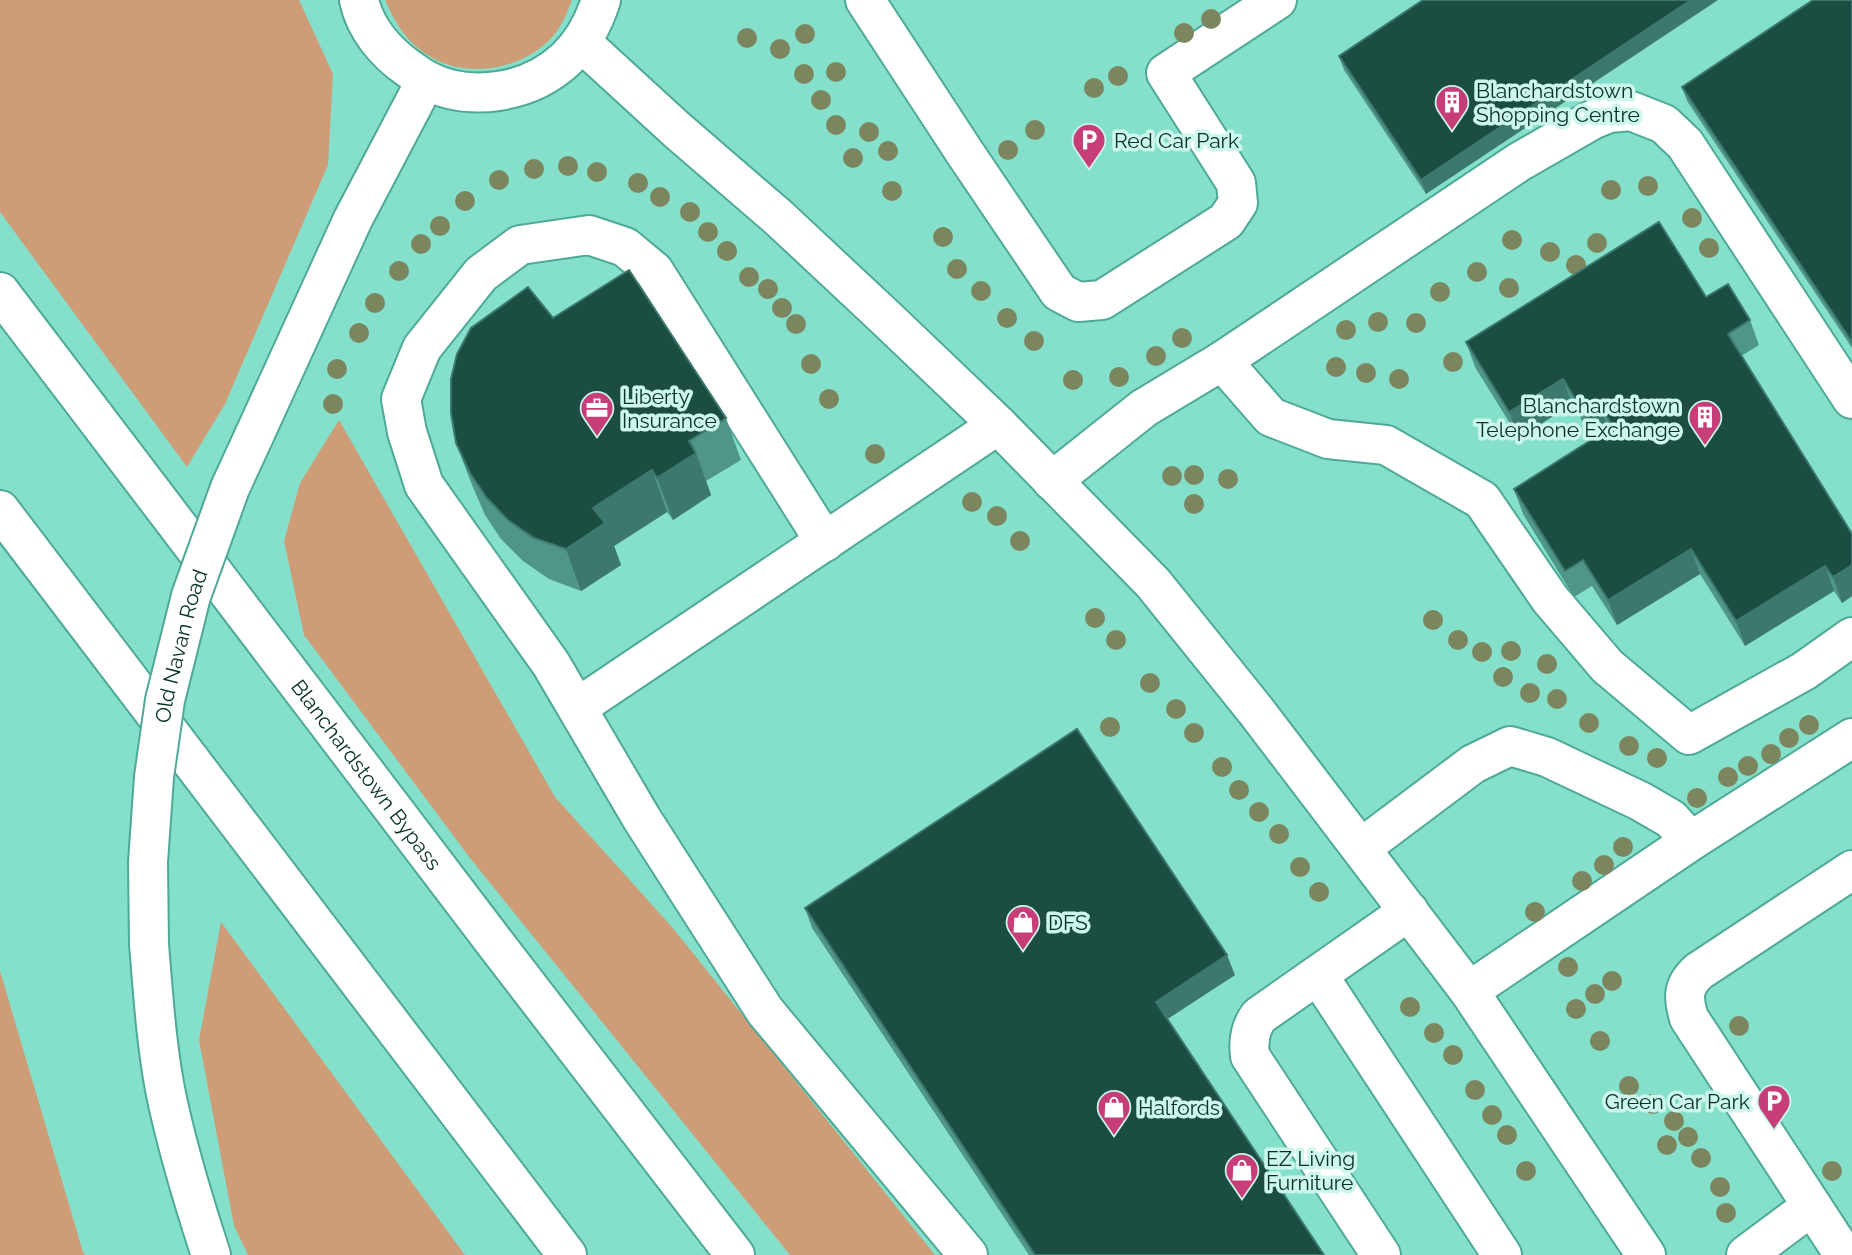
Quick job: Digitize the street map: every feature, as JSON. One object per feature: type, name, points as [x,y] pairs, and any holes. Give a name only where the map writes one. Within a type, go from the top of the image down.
[{"type":"main road","points":[[359,0],[374,34],[393,57],[426,80],[472,92],[515,88],[547,74],[566,60],[581,42],[595,19],[601,0]]},
{"type":"main road","points":[[865,0],[1059,292],[1079,302],[1102,300],[1226,220],[1238,203],[1236,183],[1166,73],[1259,5]]},
{"type":"main road","points":[[581,42],[677,131],[789,227],[998,425],[1153,583],[1256,711],[1469,991],[1646,1255]]},
{"type":"main road","name":"Old Navan Road","points":[[211,1255],[187,1182],[165,1088],[153,1001],[148,862],[154,777],[165,700],[191,596],[230,488],[353,219],[426,80]]},
{"type":"main road","points":[[1052,481],[1144,408],[1222,361],[1519,162],[1609,113],[1632,111],[1664,124],[1685,144],[1852,398]]},
{"type":"main road","points":[[825,541],[654,271],[625,247],[589,235],[520,245],[481,274],[422,348],[401,399],[407,432],[424,485],[551,664],[642,819],[765,1011],[968,1255]]},
{"type":"main road","name":"Blanchardstown Bypass","points":[[0,292],[735,1255]]},
{"type":"main road","points":[[1222,361],[1271,417],[1328,439],[1386,445],[1482,500],[1550,600],[1607,666],[1689,735],[1804,671],[1852,637]]},
{"type":"main road","points":[[578,707],[998,425]]},
{"type":"main road","points":[[0,510],[567,1255]]},
{"type":"main road","points":[[0,536],[62,626],[537,1255]]},
{"type":"main road","points":[[1469,991],[1691,841],[1852,738]]},
{"type":"main road","points":[[1361,848],[1473,764],[1510,746],[1547,757],[1640,801],[1671,819],[1691,841]]},
{"type":"main road","points":[[1844,1255],[1689,1018],[1685,1003],[1690,979],[1699,971],[1852,870]]},
{"type":"main road","points":[[1381,1255],[1250,1056],[1249,1046],[1254,1023],[1259,1016],[1409,911]]},
{"type":"main road","points":[[1318,975],[1502,1255]]},
{"type":"main road","points":[[1746,1255],[1812,1206]]},
{"type":"shaded area","points":[[0,0],[299,0],[333,74],[328,165],[225,404],[187,467],[0,212]]},
{"type":"shaded area","points":[[385,0],[572,0],[553,36],[531,54],[500,66],[468,69],[452,66],[423,52],[400,29]]},
{"type":"shaded area","points":[[339,420],[555,797],[672,927],[935,1255],[790,1255],[470,858],[304,635],[284,541],[300,483]]},
{"type":"shaded area","points":[[221,922],[465,1255],[248,1255],[234,1226],[199,1040]]},
{"type":"shaded area","points":[[0,971],[83,1252],[85,1255],[0,1255]]},
{"type":"building","name":"Blanchardstown Shopping Centre","points":[[1423,0],[1691,0],[1421,180],[1339,56]]},
{"type":"building","name":"Blanchardstown Shopping Centre","points":[[1813,0],[1852,0],[1852,342],[1682,87]]},
{"type":"building","name":"Blanchardstown Telephone Exchange","points":[[1659,222],[1706,297],[1728,284],[1750,320],[1728,334],[1852,534],[1852,565],[1833,577],[1825,566],[1736,621],[1691,549],[1608,600],[1583,560],[1565,571],[1514,489],[1613,426],[1601,408],[1586,417],[1563,379],[1509,412],[1466,342]]},
{"type":"building","name":"Liberty Insurance","points":[[629,270],[726,418],[689,441],[696,453],[657,478],[652,470],[593,508],[605,523],[566,549],[534,538],[508,520],[486,497],[470,473],[456,443],[451,413],[451,379],[457,354],[471,328],[528,287],[553,318]]},
{"type":"building","name":"DFS","points":[[1077,729],[1227,955],[1156,1002],[1324,1255],[1035,1255],[805,908]]},
{"type":"place","name":"Blanchardstown Shopping Centre","points":[[1452,132]]},
{"type":"place","name":"Red Car Park","points":[[1089,170]]},
{"type":"place","name":"Liberty Insurance","points":[[597,438]]},
{"type":"place","name":"Blanchardstown Telephone Exchange","points":[[1705,447]]},
{"type":"place","name":"DFS","points":[[1023,952]]},
{"type":"place","name":"Green Car Park","points":[[1774,1131]]},
{"type":"place","name":"Halfords","points":[[1114,1137]]},
{"type":"place","name":"EZ Living Furniture","points":[[1242,1200]]}]
